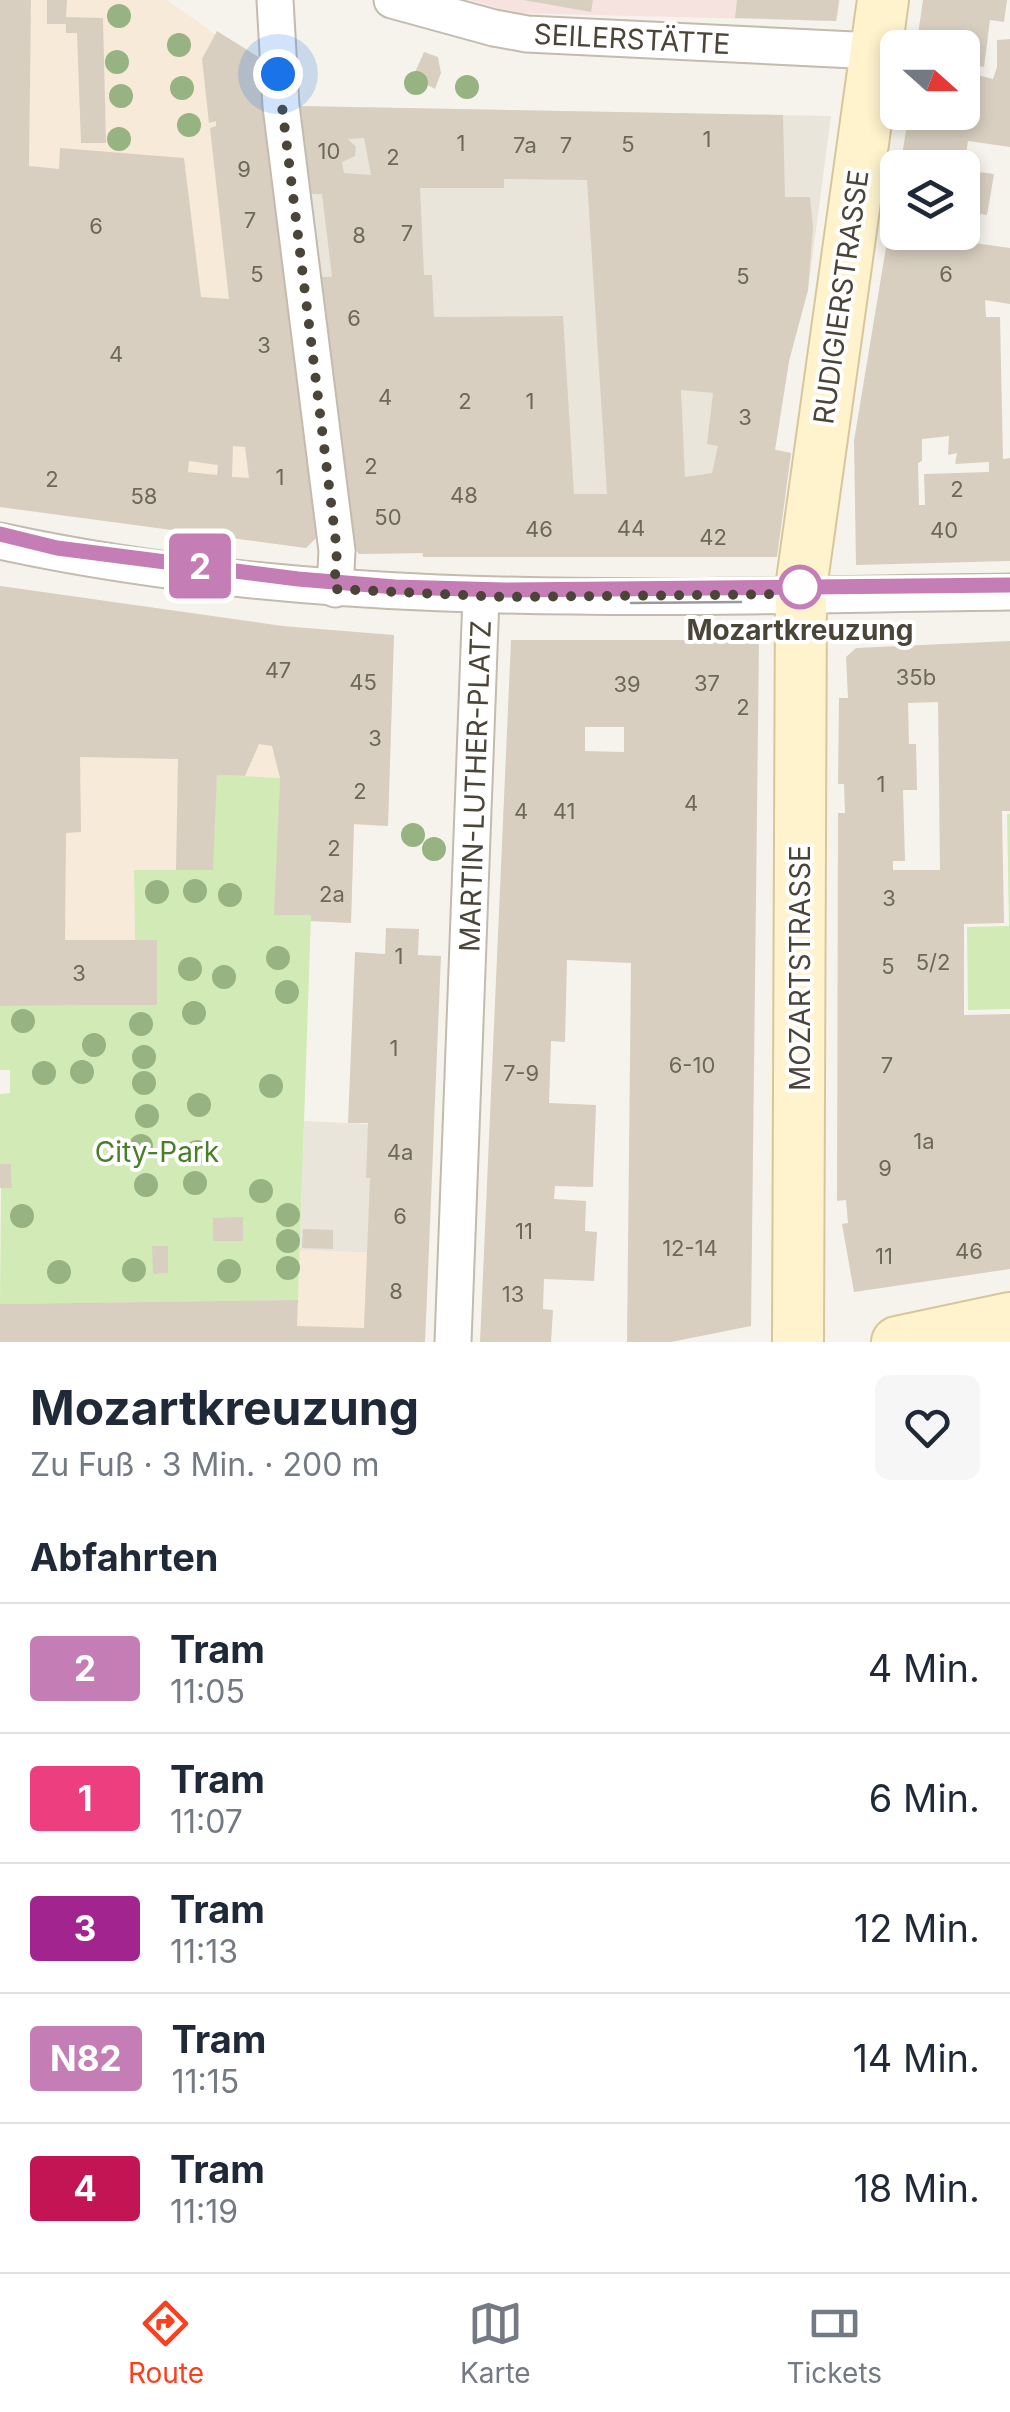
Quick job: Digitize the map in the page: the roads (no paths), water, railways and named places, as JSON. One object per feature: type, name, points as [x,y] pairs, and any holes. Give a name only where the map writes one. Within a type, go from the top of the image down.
[{"type":"street","points":[[275,0],[280,106],[337,551],[334,589]]},
{"type":"street","name":"SEILERSTÄTTE","points":[[392,0],[526,34],[875,50]]},
{"type":"street","name":"RUDIGIERSTRASSE","points":[[802,594],[882,0]]},
{"type":"street","points":[[0,542],[57,554],[334,589],[481,597],[1010,592]]},
{"type":"street","name":"MOZARTSTRASSE","points":[[798,1342],[802,594]]},
{"type":"street","name":"MARTIN-LUTHER-PLATZ","points":[[453,1342],[481,597]]},
{"type":"street","points":[[897,1342],[1010,1318]]},
{"type":"tram line","points":[[0,534],[57,548],[298,579],[395,587],[504,590],[1010,585]]},
{"type":"tram line","name":"2","points":[[0,534],[57,548],[298,579],[395,587],[504,590],[1010,585]]},
{"type":"tram line","points":[[631,603],[741,602]]},
{"type":"place","name":"Mozartkreuzung","points":[[800,587]]},
{"type":"park label","name":"City-Park","points":[[157,1152]]}]
